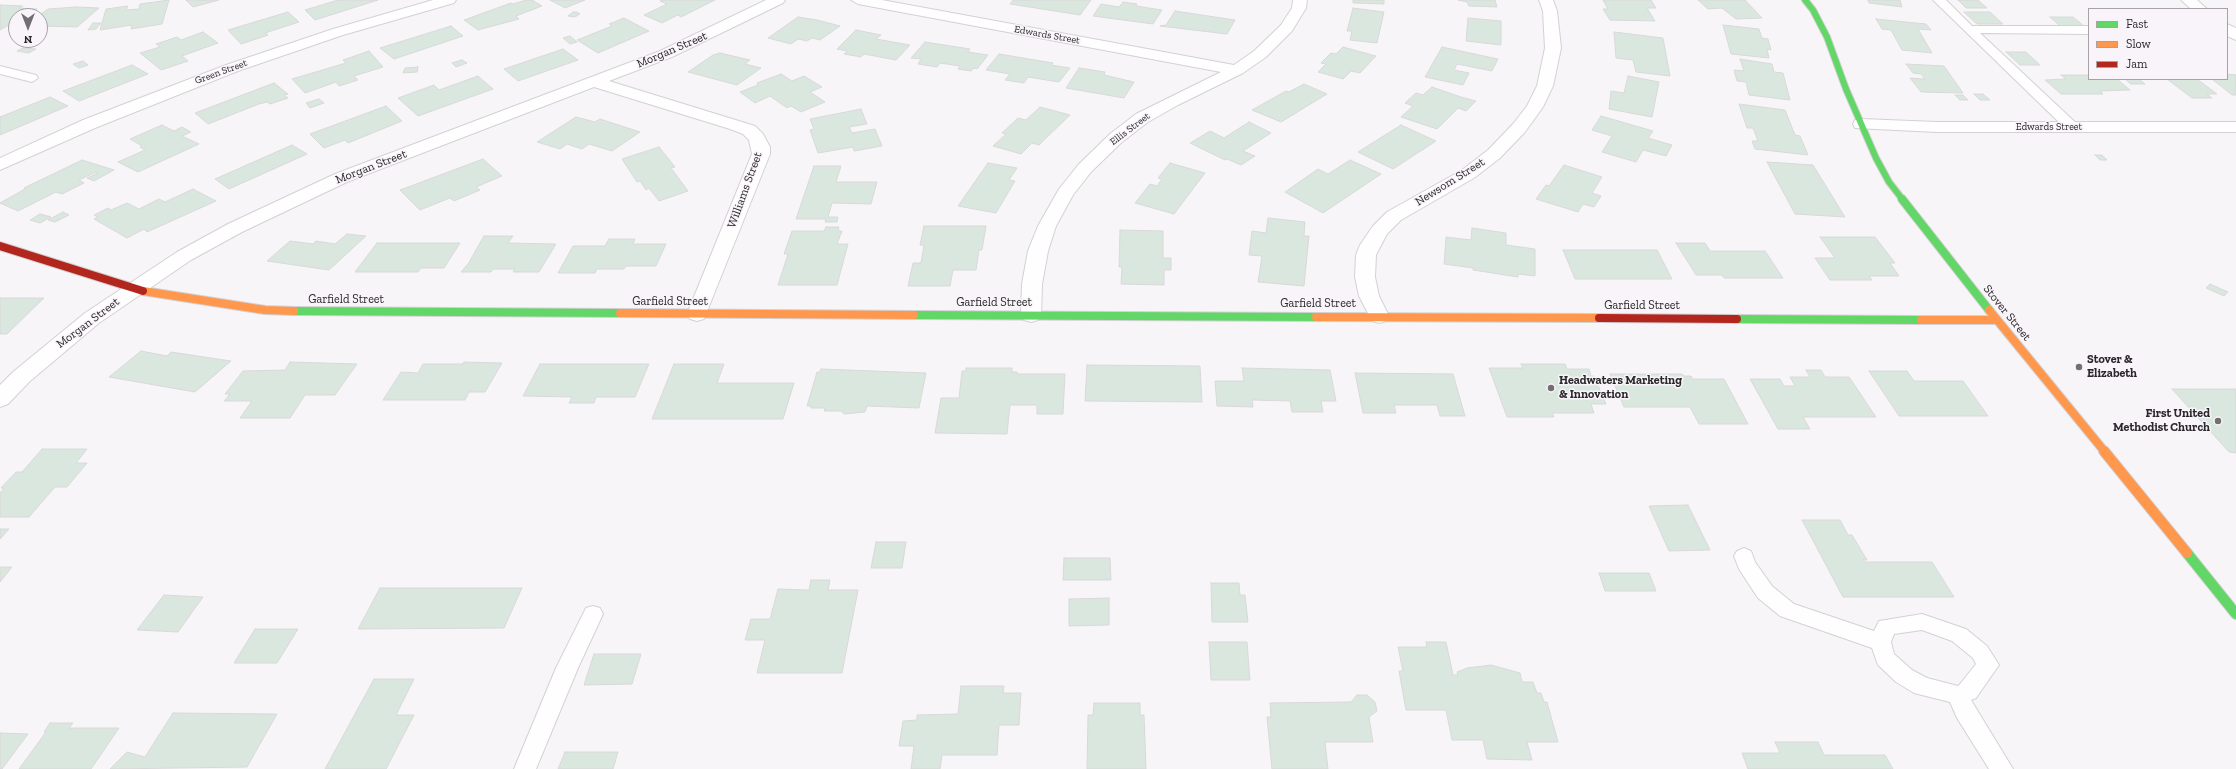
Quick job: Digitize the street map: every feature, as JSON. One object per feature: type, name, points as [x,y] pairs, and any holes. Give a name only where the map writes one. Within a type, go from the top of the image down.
[{"type":"street","name":"Green Street","points":[[0,165],[89,124],[232,68],[338,32],[449,0]]},
{"type":"street","name":"Morgan Street","points":[[0,399],[21,377],[60,343],[133,289],[184,256],[278,206],[341,178],[594,82],[705,37],[778,0]]},
{"type":"street","name":"Edwards Street","points":[[858,0],[1237,70]]},
{"type":"street","name":"Ellis Street","points":[[1031,315],[1032,284],[1038,252],[1047,226],[1065,194],[1085,168],[1116,138],[1142,118],[1172,101],[1237,70],[1260,54],[1287,28],[1300,8],[1300,0]]},
{"type":"street","name":"Newsom Street","points":[[1379,316],[1369,296],[1365,277],[1366,255],[1370,245],[1380,230],[1394,216],[1468,174],[1494,154],[1519,128],[1538,100],[1545,86],[1551,65],[1553,48],[1552,28],[1546,0]]},
{"type":"street","name":"Stover Street","points":[[1805,0],[1813,10],[1828,37],[1846,89],[1861,124],[1876,158],[1892,186],[1997,320],[2236,614]]},
{"type":"street","points":[[2188,0],[2199,8]]},
{"type":"street","name":"Williams Street","points":[[594,82],[749,130],[757,138],[761,147],[761,154],[697,314]]},
{"type":"street","name":"Edwards Street","points":[[1861,124],[1937,127],[2236,127]]},
{"type":"street","name":"Garfield Street","points":[[0,246],[133,289],[205,302],[265,310],[300,312],[1997,320]]},
{"type":"lane","points":[[1939,0],[2072,127]]},
{"type":"lane","points":[[1970,29],[2088,30]]},
{"type":"lane","points":[[0,70],[32,78]]},
{"type":"lane","points":[[1744,556],[1746,564],[1765,592],[1787,610],[1822,624],[1881,642]]},
{"type":"lane","points":[[525,769],[567,668],[593,614]]},
{"type":"lane","points":[[1922,622],[1959,634],[1980,652],[1988,665],[1968,690],[1958,695],[1922,686],[1904,676],[1885,659],[1881,642],[1886,627],[1922,622]]},
{"type":"lane","points":[[1958,695],[1965,711],[2002,769]]},
{"type":"building","points":[[169,0],[162,24],[131,29],[132,25],[100,30],[106,9],[128,6],[126,10],[139,9],[140,4]]},
{"type":"building","points":[[186,0],[219,0],[193,7]]},
{"type":"building","points":[[338,0],[378,0],[315,20],[305,10]]},
{"type":"building","points":[[526,0],[532,0],[542,6],[516,16],[519,19],[478,30],[464,20],[511,3],[513,4]]},
{"type":"building","points":[[550,0],[585,0],[565,8]]},
{"type":"building","points":[[715,0],[681,17],[678,15],[662,23],[644,15],[667,4],[660,1]]},
{"type":"building","points":[[1013,0],[1091,0],[1080,15],[1010,4]]},
{"type":"building","points":[[1353,0],[1384,0],[1384,4],[1353,3]]},
{"type":"building","points":[[1458,0],[1495,0],[1497,7],[1469,6],[1467,2]]},
{"type":"building","points":[[1603,0],[1651,0],[1656,8],[1647,8],[1655,21],[1610,20],[1603,9],[1608,9]]},
{"type":"building","points":[[1698,0],[1745,0],[1762,18],[1736,19],[1722,8],[1708,9]]},
{"type":"building","points":[[1868,0],[1900,0],[1902,7],[1869,3]]},
{"type":"building","points":[[1958,0],[1978,0],[1987,8],[1966,8]]},
{"type":"building","points":[[1123,2],[1137,4],[1136,6],[1162,10],[1153,24],[1093,16],[1101,4],[1119,7]]},
{"type":"building","points":[[0,5],[23,6],[19,8],[8,8],[8,26],[0,30]]},
{"type":"building","points":[[76,7],[99,8],[77,27],[48,26],[48,9]]},
{"type":"building","points":[[1353,8],[1384,12],[1377,43],[1350,40],[1352,31],[1347,31]]},
{"type":"building","points":[[1175,11],[1235,20],[1227,34],[1160,26],[1166,25]]},
{"type":"building","points":[[288,12],[299,22],[265,33],[268,35],[241,44],[228,30]]},
{"type":"building","points":[[573,12],[580,14],[575,17],[568,16]]},
{"type":"building","points":[[1964,12],[1990,12],[2003,24],[1977,24]]},
{"type":"building","points":[[798,17],[840,26],[820,40],[812,38],[807,41],[798,39],[791,44],[768,38]]},
{"type":"building","points":[[2050,17],[2073,17],[2084,26],[2060,26]]},
{"type":"building","points":[[624,18],[649,31],[598,53],[577,40],[612,26],[609,24]]},
{"type":"building","points":[[1468,18],[1501,21],[1501,45],[1466,41]]},
{"type":"building","points":[[1876,19],[1926,24],[1931,30],[1918,29],[1932,53],[1902,50],[1891,30],[1882,29]]},
{"type":"building","points":[[93,23],[101,23],[96,29],[88,30]]},
{"type":"building","points":[[1723,25],[1759,29],[1762,38],[1768,39],[1771,50],[1767,49],[1769,58],[1731,54]]},
{"type":"building","points":[[451,26],[463,36],[394,59],[380,48]]},
{"type":"building","points":[[856,30],[881,35],[876,39],[910,45],[896,60],[864,54],[861,57],[844,54],[847,51],[837,49]]},
{"type":"building","points":[[203,32],[218,43],[182,56],[188,61],[161,70],[140,53],[160,47],[156,44],[177,37],[181,40]]},
{"type":"building","points":[[1614,32],[1663,38],[1670,76],[1636,72],[1633,60],[1616,58]]},
{"type":"building","points":[[570,36],[577,42],[570,44],[563,38]]},
{"type":"building","points":[[925,42],[970,49],[968,52],[988,55],[977,69],[974,68],[971,71],[958,69],[960,66],[940,63],[937,67],[918,64],[921,59],[911,58]]},
{"type":"building","points":[[1343,47],[1376,56],[1360,73],[1351,71],[1343,79],[1318,72],[1326,64],[1321,63],[1331,53],[1336,54]]},
{"type":"building","points":[[1442,47],[1498,59],[1492,71],[1457,64],[1454,70],[1469,73],[1463,85],[1425,77]]},
{"type":"building","points":[[23,48],[36,49],[29,53],[17,51]]},
{"type":"building","points":[[563,49],[578,60],[518,81],[504,69]]},
{"type":"building","points":[[369,51],[383,67],[354,76],[358,80],[339,86],[336,82],[305,93],[292,79],[346,63],[343,60]]},
{"type":"building","points":[[2006,52],[2026,52],[2040,65],[2020,65]]},
{"type":"building","points":[[720,53],[750,60],[745,64],[761,68],[737,85],[688,72],[713,55]]},
{"type":"building","points":[[999,54],[1053,63],[1051,65],[1070,68],[1059,82],[1028,77],[1024,83],[1005,80],[1010,74],[986,70]]},
{"type":"building","points":[[1740,59],[1772,64],[1774,72],[1783,73],[1790,100],[1749,95],[1746,82],[1737,81],[1734,70],[1744,71]]},
{"type":"building","points":[[462,60],[467,63],[456,67],[452,63]]},
{"type":"building","points":[[83,61],[88,65],[79,68],[73,64]]},
{"type":"building","points":[[1906,64],[1944,66],[1963,93],[1921,92],[1910,78],[1925,79],[1921,74],[1913,73]]},
{"type":"building","points":[[132,65],[148,74],[79,101],[63,91]]},
{"type":"building","points":[[418,67],[417,72],[403,73],[405,68]]},
{"type":"building","points":[[1079,68],[1105,72],[1104,75],[1134,82],[1124,98],[1066,88]]},
{"type":"building","points":[[781,74],[792,81],[804,76],[822,87],[810,92],[825,102],[801,112],[791,106],[787,108],[770,96],[755,103],[740,92],[758,85],[757,83]]},
{"type":"building","points":[[2228,74],[2236,75],[2236,95],[2232,95],[2213,80],[2228,80]]},
{"type":"building","points":[[2061,75],[2088,75],[2088,80],[2118,80],[2130,90],[2100,91],[2103,94],[2061,94],[2045,80],[2066,79]]},
{"type":"building","points":[[478,76],[493,89],[418,116],[398,98],[434,85],[439,90]]},
{"type":"building","points":[[1628,76],[1659,82],[1652,117],[1609,109],[1611,91],[1624,93]]},
{"type":"building","points":[[2126,80],[2140,80],[2145,84],[2131,84]]},
{"type":"building","points":[[2168,80],[2198,80],[2217,94],[2207,94],[2212,98],[2192,98]]},
{"type":"building","points":[[274,83],[288,94],[284,95],[288,98],[270,104],[267,102],[259,104],[208,124],[195,113]]},
{"type":"building","points":[[1304,84],[1327,94],[1281,122],[1252,110],[1286,91],[1289,92]]},
{"type":"building","points":[[1432,87],[1476,101],[1466,111],[1458,108],[1437,129],[1401,117],[1413,106],[1405,103],[1416,93],[1423,95]]},
{"type":"building","points":[[1974,94],[1983,94],[1990,100],[1980,100]]},
{"type":"building","points":[[1955,95],[1963,95],[1968,100],[1960,100]]},
{"type":"building","points":[[50,97],[68,106],[0,135],[0,117]]},
{"type":"building","points":[[319,99],[324,103],[310,108],[306,103]]},
{"type":"building","points":[[1739,104],[1785,110],[1795,135],[1800,136],[1808,155],[1755,149],[1752,141],[1758,141],[1753,128],[1747,128]]},
{"type":"building","points":[[386,106],[402,121],[348,143],[345,140],[324,148],[310,134]]},
{"type":"building","points":[[1040,107],[1070,115],[1039,145],[1032,143],[1021,154],[993,146],[1006,134],[1002,133],[1018,118],[1026,120]]},
{"type":"building","points":[[861,109],[867,124],[849,127],[852,133],[875,129],[882,146],[854,151],[853,147],[818,153],[810,130],[814,129],[810,119]]},
{"type":"building","points":[[1601,116],[1653,131],[1648,138],[1672,145],[1666,156],[1643,150],[1636,162],[1602,152],[1612,136],[1592,130]]},
{"type":"building","points":[[576,117],[595,122],[600,119],[640,132],[612,151],[589,144],[582,149],[567,144],[560,149],[537,142]]},
{"type":"building","points":[[1249,122],[1271,133],[1243,151],[1255,156],[1241,165],[1227,159],[1225,160],[1190,143],[1210,131],[1224,138]]},
{"type":"building","points":[[162,125],[174,131],[182,127],[191,132],[182,136],[199,144],[138,172],[118,162],[145,150],[140,147],[142,146],[130,139]]},
{"type":"building","points":[[1401,125],[1436,141],[1393,169],[1358,152]]},
{"type":"building","points":[[292,145],[307,154],[229,189],[215,179]]},
{"type":"building","points":[[659,147],[675,167],[671,168],[688,191],[659,201],[649,188],[646,190],[640,181],[637,182],[622,159]]},
{"type":"building","points":[[2095,155],[2102,155],[2107,160],[2100,160]]},
{"type":"building","points":[[483,159],[502,176],[476,187],[480,190],[454,201],[450,198],[420,210],[400,190]]},
{"type":"building","points":[[82,160],[114,170],[94,181],[87,178],[98,173],[96,172],[79,180],[84,183],[62,194],[56,192],[18,211],[0,203],[25,189],[24,188]]},
{"type":"building","points":[[1350,160],[1381,174],[1323,213],[1285,192],[1318,169],[1328,174]]},
{"type":"building","points":[[1767,162],[1813,165],[1845,217],[1795,214]]},
{"type":"building","points":[[988,163],[1017,168],[1009,180],[1015,181],[996,213],[958,206]]},
{"type":"building","points":[[1170,163],[1205,173],[1174,214],[1135,203],[1150,184],[1157,186],[1162,179],[1158,178]]},
{"type":"building","points":[[1564,165],[1602,177],[1592,193],[1601,196],[1594,207],[1583,204],[1578,212],[1536,199],[1546,185],[1549,186]]},
{"type":"building","points":[[814,166],[841,166],[836,182],[877,182],[871,204],[832,203],[828,217],[838,217],[837,222],[825,222],[826,219],[796,219]]},
{"type":"building","points":[[193,189],[216,201],[147,232],[144,229],[127,238],[94,219],[98,217],[94,215],[108,208],[111,210],[127,203],[139,209],[159,199],[165,202]]},
{"type":"building","points":[[63,212],[69,215],[55,222],[48,220]]},
{"type":"building","points":[[40,214],[51,217],[40,223],[30,220]]},
{"type":"building","points":[[1268,218],[1305,222],[1304,236],[1309,236],[1304,286],[1258,282],[1262,256],[1249,255],[1252,231],[1266,233]]},
{"type":"building","points":[[924,226],[986,226],[982,250],[979,250],[976,270],[953,270],[950,286],[908,286],[913,263],[921,263],[924,245],[920,245]]},
{"type":"building","points":[[826,227],[839,227],[838,231],[842,231],[837,244],[848,244],[837,285],[778,285],[788,254],[784,254],[792,231],[824,231]]},
{"type":"building","points":[[1472,228],[1506,233],[1506,245],[1535,249],[1535,276],[1518,274],[1518,277],[1444,264],[1446,237],[1471,240]]},
{"type":"building","points":[[1120,230],[1163,231],[1163,258],[1171,258],[1171,270],[1164,270],[1164,285],[1121,284],[1122,267],[1119,267]]},
{"type":"building","points":[[347,234],[366,236],[329,270],[267,261],[290,241],[313,244],[316,241],[335,244]]},
{"type":"building","points":[[484,236],[513,236],[508,243],[556,244],[539,272],[513,272],[515,269],[493,269],[491,272],[461,272],[468,264]]},
{"type":"building","points":[[1820,237],[1875,237],[1895,263],[1890,263],[1899,276],[1869,276],[1872,280],[1830,280],[1815,258],[1835,258]]},
{"type":"building","points":[[609,239],[635,239],[633,244],[666,244],[656,266],[626,266],[624,269],[597,269],[595,273],[558,273],[573,246],[605,246]]},
{"type":"building","points":[[377,243],[460,243],[444,268],[421,268],[418,272],[355,272]]},
{"type":"building","points":[[1676,243],[1705,243],[1710,251],[1765,251],[1783,278],[1724,278],[1722,275],[1696,275]]},
{"type":"building","points":[[1563,250],[1657,250],[1672,279],[1575,279]]},
{"type":"building","points":[[2210,284],[2228,292],[2224,296],[2206,288]]},
{"type":"building","points":[[0,298],[44,298],[7,334],[0,334]]},
{"type":"building","points":[[141,351],[167,356],[171,352],[231,361],[195,392],[109,377]]},
{"type":"building","points":[[290,362],[357,364],[335,395],[305,395],[290,418],[240,418],[252,401],[224,401],[230,394],[225,394],[243,371],[285,370]]},
{"type":"building","points":[[464,362],[502,363],[485,392],[469,392],[465,400],[383,400],[401,372],[418,373],[423,364],[463,364]]},
{"type":"building","points":[[540,364],[649,364],[635,397],[596,397],[594,403],[569,403],[572,397],[523,396]]},
{"type":"building","points":[[674,364],[724,364],[717,383],[794,383],[783,419],[652,419]]},
{"type":"building","points":[[1521,364],[1565,364],[1567,369],[1589,369],[1591,376],[1594,376],[1606,404],[1591,404],[1594,413],[1552,413],[1554,417],[1507,417],[1489,368],[1523,368]]},
{"type":"building","points":[[1087,365],[1200,366],[1202,402],[1085,401]]},
{"type":"building","points":[[966,368],[1012,368],[1012,372],[1017,372],[1017,374],[1065,374],[1063,414],[1037,414],[1037,405],[1010,405],[1007,434],[935,433],[941,398],[959,398],[962,371],[966,371]]},
{"type":"building","points":[[1242,368],[1330,370],[1336,401],[1321,401],[1323,412],[1292,412],[1290,401],[1252,400],[1253,407],[1217,406],[1215,381],[1244,381]]},
{"type":"building","points":[[821,369],[926,373],[919,408],[867,406],[865,412],[844,414],[841,411],[824,411],[825,408],[811,408],[811,406],[807,406],[817,372],[820,372]]},
{"type":"building","points":[[1806,370],[1821,370],[1825,377],[1849,377],[1876,417],[1803,417],[1810,429],[1778,429],[1750,379],[1780,379],[1784,386],[1795,386],[1790,377],[1810,377]]},
{"type":"building","points":[[1869,371],[1907,371],[1914,381],[1963,381],[1988,416],[1899,416]]},
{"type":"building","points":[[1355,373],[1453,374],[1465,416],[1440,416],[1437,405],[1394,405],[1396,413],[1363,413]]},
{"type":"building","points":[[1610,374],[1682,374],[1684,376],[1691,376],[1692,379],[1724,379],[1748,424],[1699,424],[1690,407],[1624,407]]},
{"type":"building","name":"First United Methodist Church","points":[[2172,389],[2236,389],[2236,453],[2229,452]]},
{"type":"building","points":[[42,449],[87,449],[76,463],[87,463],[67,487],[55,487],[29,517],[0,517],[0,493],[4,488],[1,488],[16,472],[22,472]]},
{"type":"building","points":[[1688,505],[1710,550],[1669,551],[1649,506]]},
{"type":"building","points":[[1802,520],[1840,520],[1848,535],[1852,535],[1867,560],[1862,560],[1863,562],[1932,562],[1954,597],[1843,597]]},
{"type":"building","points":[[0,529],[9,529],[0,539]]},
{"type":"building","points":[[876,542],[906,542],[902,568],[871,568]]},
{"type":"building","points":[[1064,558],[1110,558],[1111,580],[1063,580]]},
{"type":"building","points":[[0,567],[12,567],[0,582]]},
{"type":"building","points":[[1599,573],[1649,573],[1656,591],[1605,591]]},
{"type":"building","points":[[811,580],[830,580],[828,590],[858,590],[842,673],[757,673],[765,640],[745,640],[751,619],[770,619],[778,589],[809,590]]},
{"type":"building","points":[[1211,583],[1239,583],[1240,595],[1245,595],[1248,622],[1212,622]]},
{"type":"building","points":[[380,588],[522,588],[504,628],[358,629]]},
{"type":"building","points":[[164,595],[203,597],[178,632],[137,630]]},
{"type":"building","points":[[1109,598],[1109,625],[1069,626],[1069,599]]},
{"type":"building","points":[[255,629],[298,629],[277,663],[234,663]]},
{"type":"building","points":[[1209,642],[1247,642],[1250,680],[1211,680]]},
{"type":"building","points":[[1426,642],[1446,642],[1453,675],[1458,675],[1457,672],[1467,668],[1491,665],[1520,673],[1522,682],[1533,682],[1537,693],[1541,693],[1544,702],[1547,702],[1558,742],[1527,742],[1532,760],[1487,759],[1483,740],[1452,740],[1446,710],[1406,710],[1399,671],[1403,671],[1398,647],[1427,647]]},
{"type":"building","points":[[594,654],[641,654],[632,684],[584,685]]},
{"type":"building","points":[[374,679],[414,679],[396,715],[414,715],[386,769],[325,769]]},
{"type":"building","points":[[961,686],[1004,686],[1003,693],[1021,693],[1019,725],[999,725],[997,755],[942,755],[940,769],[911,769],[914,746],[899,746],[903,721],[917,720],[917,715],[958,714]]},
{"type":"building","points":[[1357,695],[1367,695],[1375,702],[1377,711],[1369,717],[1373,742],[1325,742],[1328,769],[1272,769],[1267,717],[1271,717],[1270,703],[1351,702]]},
{"type":"building","points":[[1094,703],[1140,703],[1140,715],[1144,715],[1146,769],[1087,769],[1088,715],[1093,715]]},
{"type":"building","points":[[173,713],[277,714],[247,767],[110,769],[127,752],[145,757]]},
{"type":"building","points":[[50,723],[73,723],[69,728],[119,728],[91,769],[19,769],[46,732],[44,732]]},
{"type":"building","points":[[0,733],[28,734],[2,769],[0,769]]},
{"type":"building","points":[[1775,742],[1818,742],[1824,755],[1885,755],[1893,769],[1748,769],[1742,753],[1780,753]]},
{"type":"building","points":[[565,752],[618,752],[613,769],[558,769]]},
{"type":"traffic: fast","points":[[1805,0],[1813,10],[1827,37],[1846,89],[1876,158],[1889,182],[1989,310]]},
{"type":"traffic: fast","points":[[294,311],[620,313]]},
{"type":"traffic: fast","points":[[914,315],[1316,317]]},
{"type":"traffic: fast","points":[[1737,319],[1921,320]]},
{"type":"traffic: fast","points":[[2187,553],[2236,614]]},
{"type":"traffic: slow","points":[[143,291],[205,302],[265,310],[294,311]]},
{"type":"traffic: slow","points":[[1989,310],[2187,553]]},
{"type":"traffic: slow","points":[[620,313],[914,315]]},
{"type":"traffic: slow","points":[[1316,317],[1599,318]]},
{"type":"traffic: slow","points":[[1921,320],[1997,320]]},
{"type":"traffic: jam","points":[[0,246],[143,291]]},
{"type":"traffic: jam","points":[[1599,318],[1737,319]]},
{"type":"place","name":"Stover & Elizabeth","points":[[2079,367]]},
{"type":"place","name":"Headwaters Marketing & Innovation","points":[[1551,388]]},
{"type":"place","name":"First United Methodist Church","points":[[2218,421]]}]
